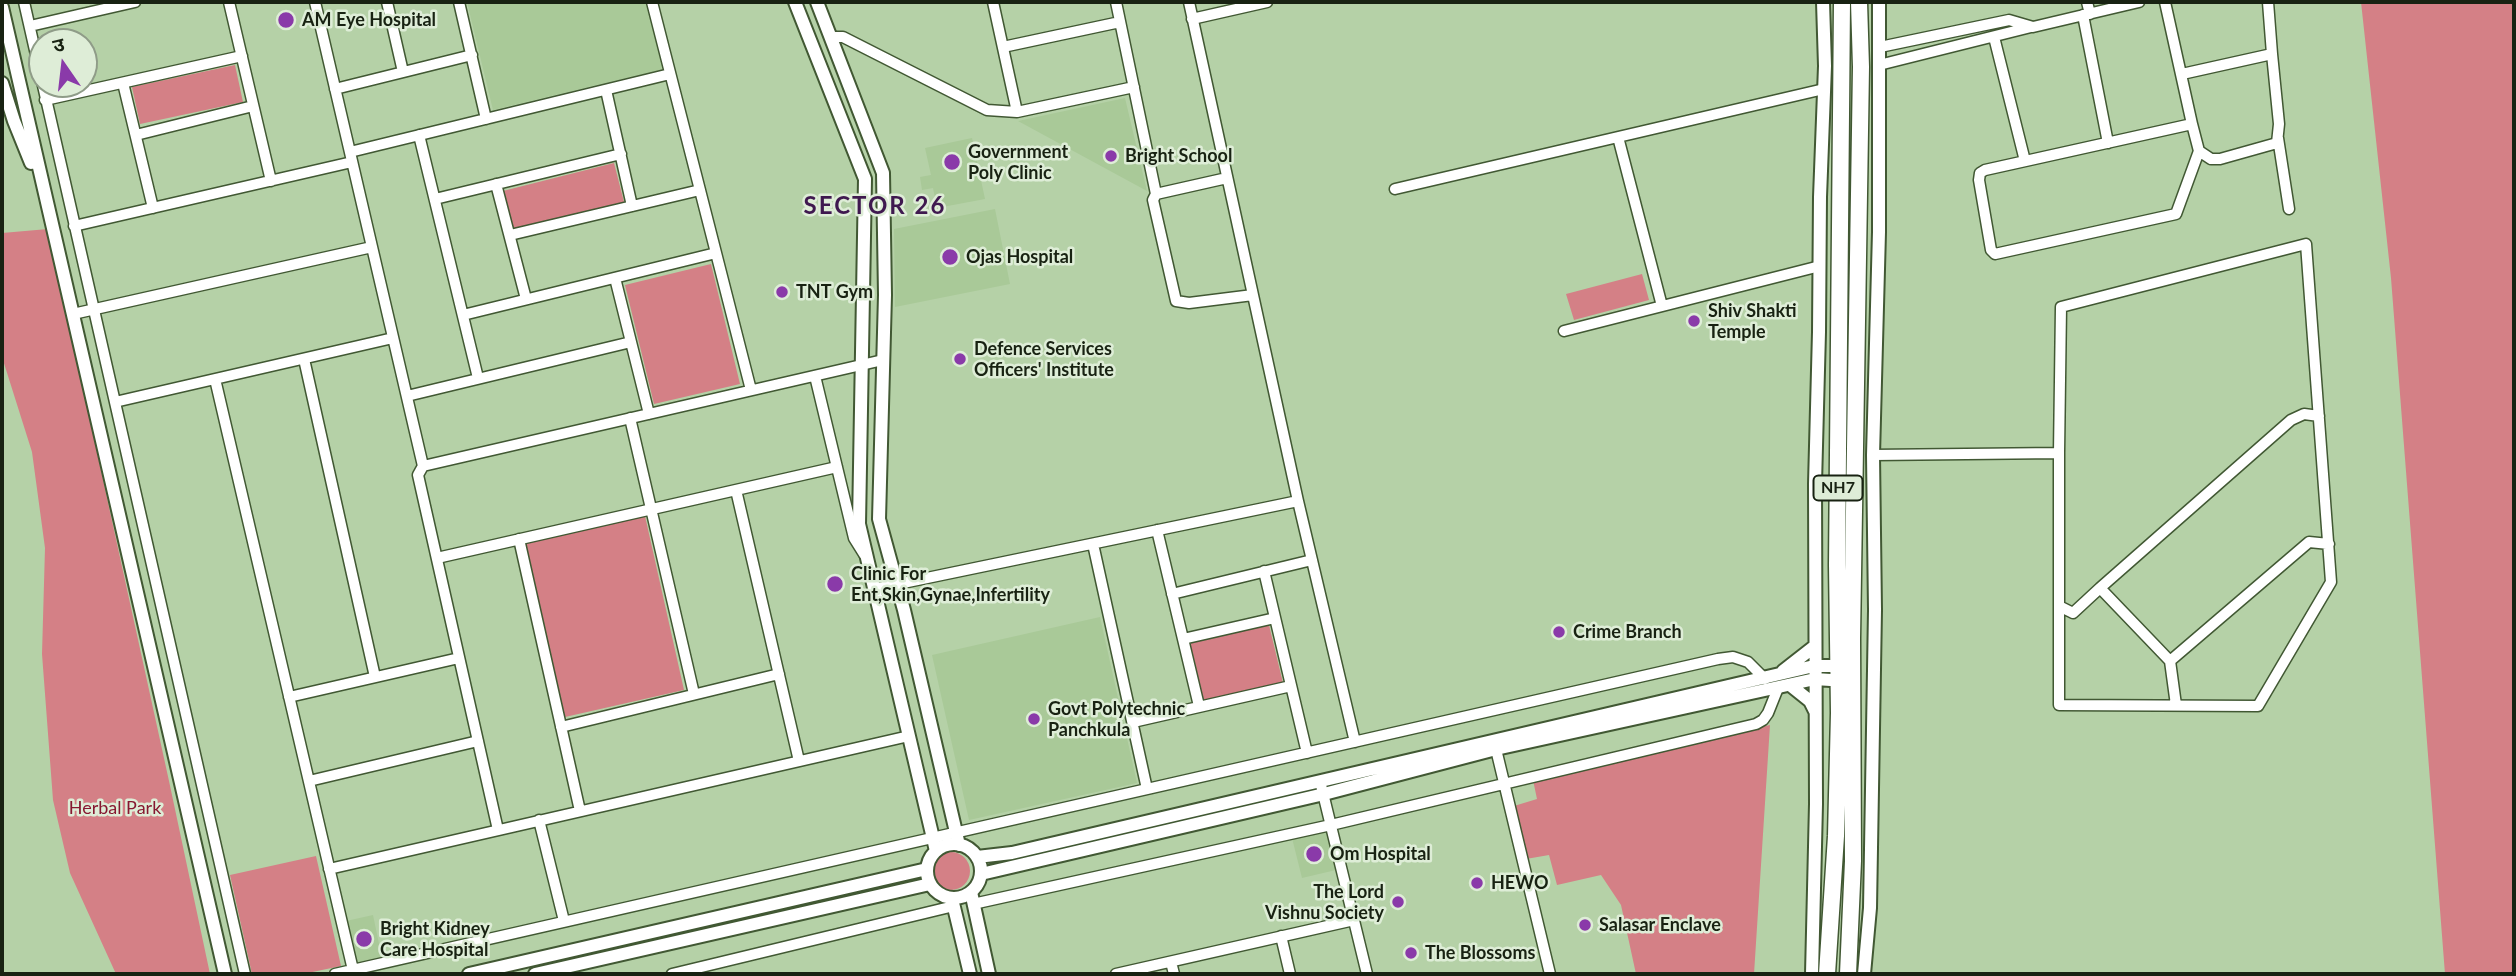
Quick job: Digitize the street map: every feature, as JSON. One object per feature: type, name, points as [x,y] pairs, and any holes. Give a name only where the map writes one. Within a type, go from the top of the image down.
[{"type":"highway","name":"NH7","points":[[1842,2],[1845,673],[1853,861],[1848,974]]},
{"type":"highway","name":"NH7","points":[[1827,974],[1845,673],[1853,459],[1861,67],[1859,2]]},
{"type":"street","points":[[24,2],[245,974]]},
{"type":"street","points":[[30,26],[105,5],[135,2]]},
{"type":"street","points":[[229,2],[271,181]]},
{"type":"street","points":[[315,2],[423,466],[418,475],[498,830]]},
{"type":"street","points":[[387,2],[402,72]]},
{"type":"street","points":[[459,2],[486,119]]},
{"type":"street","points":[[652,2],[751,390]]},
{"type":"street","points":[[795,2],[866,179],[859,524],[935,844],[927,869],[930,884],[943,897],[953,902]]},
{"type":"street","points":[[817,2],[883,173],[883,360],[879,519],[958,838],[977,857],[981,874],[972,898],[989,974]]},
{"type":"street","points":[[993,2],[1017,112]]},
{"type":"street","points":[[1116,2],[1156,194],[1153,200],[1176,301],[1189,303],[1253,295]]},
{"type":"street","points":[[1189,2],[1298,502],[1355,742]]},
{"type":"street","points":[[1192,19],[1267,2]]},
{"type":"street","points":[[1812,974],[1816,715],[1815,484],[1824,2]]},
{"type":"street","points":[[1864,974],[1870,908],[1875,610],[1879,2]]},
{"type":"street","points":[[2087,2],[2108,143]]},
{"type":"street","points":[[1879,65],[2139,2]]},
{"type":"street","points":[[2165,2],[2195,145],[2199,151],[2211,159],[2220,159],[2274,145],[2278,138]]},
{"type":"street","points":[[2268,2],[2278,138],[2289,209]]},
{"type":"street","points":[[2,7],[225,974]]},
{"type":"street","points":[[1880,47],[2009,20],[2033,27]]},
{"type":"street","points":[[1003,47],[1120,22]]},
{"type":"street","points":[[831,37],[843,37],[987,110],[1017,112],[1134,87]]},
{"type":"street","points":[[1994,37],[2025,161]]},
{"type":"street","points":[[2182,74],[2272,54]]},
{"type":"street","points":[[335,89],[471,55]]},
{"type":"street","points":[[45,100],[242,56]]},
{"type":"street","points":[[74,226],[271,181],[419,135],[670,74]]},
{"type":"street","points":[[2,83],[22,145],[39,175]]},
{"type":"street","points":[[123,83],[153,208]]},
{"type":"street","points":[[1395,189],[1824,89]]},
{"type":"street","points":[[606,90],[632,206]]},
{"type":"street","points":[[136,135],[253,106]]},
{"type":"street","points":[[2192,124],[1985,170],[1979,176],[1991,250],[1994,254],[2176,214],[2199,151]]},
{"type":"street","points":[[419,135],[478,378]]},
{"type":"street","points":[[1618,137],[1662,306]]},
{"type":"street","points":[[435,199],[621,154]]},
{"type":"street","points":[[1156,194],[1227,178]]},
{"type":"street","points":[[496,184],[526,299]]},
{"type":"street","points":[[510,235],[700,190]]},
{"type":"street","points":[[2306,244],[2319,416],[2331,582],[2258,706],[2059,705],[2061,307],[2306,244]]},
{"type":"street","points":[[73,314],[372,247]]},
{"type":"street","points":[[463,315],[716,253]]},
{"type":"street","points":[[1564,331],[1820,266]]},
{"type":"street","points":[[615,278],[649,414]]},
{"type":"street","points":[[115,402],[393,338]]},
{"type":"street","points":[[407,396],[631,342]]},
{"type":"street","points":[[303,359],[375,677]]},
{"type":"street","points":[[423,466],[883,360]]},
{"type":"street","points":[[815,376],[853,538],[867,557]]},
{"type":"street","points":[[215,379],[353,970]]},
{"type":"street","points":[[2059,606],[2073,613],[2291,420],[2304,414],[2319,416]]},
{"type":"street","points":[[629,418],[694,694]]},
{"type":"street","points":[[1874,455],[2059,453]]},
{"type":"street","points":[[437,558],[837,467]]},
{"type":"street","points":[[737,490],[799,761]]},
{"type":"street","points":[[874,589],[1298,502]]},
{"type":"street","points":[[1157,530],[1199,706]]},
{"type":"street","points":[[519,539],[580,811]]},
{"type":"street","points":[[2170,661],[2309,542],[2329,544]]},
{"type":"street","points":[[1093,544],[1147,789]]},
{"type":"street","points":[[1172,594],[1312,560]]},
{"type":"street","points":[[1264,571],[1307,753]]},
{"type":"street","points":[[2100,588],[2170,661],[2176,705]]},
{"type":"street","points":[[1183,639],[1275,618]]},
{"type":"street","points":[[672,974],[953,902],[1331,825],[1756,724],[1768,713],[1777,682],[1815,646]]},
{"type":"street","points":[[335,974],[564,921],[935,844],[943,846],[958,838],[1147,789],[1718,659],[1733,657],[1748,662],[1810,701],[1816,715]]},
{"type":"street","points":[[289,697],[459,658]]},
{"type":"street","points":[[1777,682],[1814,666],[1845,673]]},
{"type":"street","points":[[981,874],[1495,745],[1777,682],[1815,680],[1845,673]]},
{"type":"street","points":[[561,727],[779,674]]},
{"type":"street","points":[[1132,722],[1291,686]]},
{"type":"street","points":[[329,869],[909,736]]},
{"type":"street","points":[[309,781],[478,741]]},
{"type":"street","points":[[1495,745],[1550,974]]},
{"type":"street","points":[[977,857],[1012,853],[1322,788]]},
{"type":"street","points":[[1322,788],[1367,974]]},
{"type":"street","points":[[539,820],[564,921]]},
{"type":"street","points":[[469,974],[927,869]]},
{"type":"street","points":[[535,974],[930,884]]},
{"type":"street","points":[[953,902],[970,974]]},
{"type":"street","points":[[1116,974],[1354,920]]},
{"type":"street","points":[[1281,936],[1290,974]]},
{"type":"street","points":[[239,974],[243,961]]},
{"type":"street","points":[[1171,962],[1174,974]]},
{"type":"shaded area","points":[[467,2],[648,2],[664,69],[493,110]]},
{"type":"shaded area","name":"Bright School","points":[[1125,98],[1147,191],[1018,121]]},
{"type":"shaded area","name":"Government Poly Clinic","points":[[972,138],[985,199],[937,208],[933,188],[922,190],[920,177],[931,175],[925,148]]},
{"type":"shaded area","name":"Ojas Hospital","points":[[995,209],[1010,284],[895,307],[894,229]]},
{"type":"shaded area","name":"Govt Polytechnic Panchkula","points":[[1100,617],[1137,783],[969,820],[932,655]]},
{"type":"shaded area","name":"Om Hospital","points":[[1326,829],[1336,870],[1302,878],[1292,838]]},
{"type":"shaded area","name":"Bright Kidney Care Hospital","points":[[373,915],[382,958],[355,964],[346,921]]},
{"type":"green space","points":[[2361,2],[2514,2],[2514,974],[2445,974],[2391,278]]},
{"type":"green space","points":[[235,65],[243,102],[140,124],[132,87]]},
{"type":"green space","points":[[614,163],[624,202],[512,230],[503,191]]},
{"type":"green space","name":"Herbal Park","points":[[48,229],[210,974],[116,974],[70,873],[53,800],[42,654],[45,548],[32,452],[2,357],[2,233]]},
{"type":"green space","points":[[711,264],[740,384],[654,404],[625,285]]},
{"type":"green space","points":[[1642,274],[1649,300],[1574,320],[1566,294]]},
{"type":"green space","points":[[645,516],[684,690],[565,717],[525,543]]},
{"type":"green space","points":[[1269,625],[1283,683],[1202,702],[1188,644]]},
{"type":"green space","points":[[1770,725],[1754,974],[1636,974],[1621,905],[1601,875],[1557,885],[1549,855],[1526,859],[1514,806],[1537,799],[1533,780]]},
{"type":"green space","points":[[951,852],[964,858],[970,871],[964,884],[951,890],[938,884],[932,871],[938,858]]},
{"type":"green space","points":[[316,856],[341,966],[303,974],[252,974],[230,875]]},
{"type":"place","name":"AM Eye Hospital","points":[[286,20]]},
{"type":"place","name":"Bright School","points":[[1111,156]]},
{"type":"place","name":"Government Poly Clinic","points":[[952,162]]},
{"type":"place","name":"Ojas Hospital","points":[[950,257]]},
{"type":"place","name":"TNT Gym","points":[[782,292]]},
{"type":"place","name":"Shiv Shakti Temple","points":[[1694,321]]},
{"type":"place","name":"Defence Services Officers' Institute","points":[[960,359]]},
{"type":"place","name":"Clinic For Ent,Skin,Gynae,Infertility","points":[[835,584]]},
{"type":"place","name":"Crime Branch","points":[[1559,632]]},
{"type":"place","name":"Govt Polytechnic Panchkula","points":[[1034,719]]},
{"type":"place","name":"Om Hospital","points":[[1314,854]]},
{"type":"place","name":"HEWO","points":[[1477,883]]},
{"type":"place","name":"The Lord Vishnu Society","points":[[1398,902]]},
{"type":"place","name":"Salasar Enclave","points":[[1585,925]]},
{"type":"place","name":"Bright Kidney Care Hospital","points":[[364,939]]},
{"type":"place","name":"The Blossoms","points":[[1411,953]]},
{"type":"district","name":"SECTOR 26","points":[[875,206]]}]
